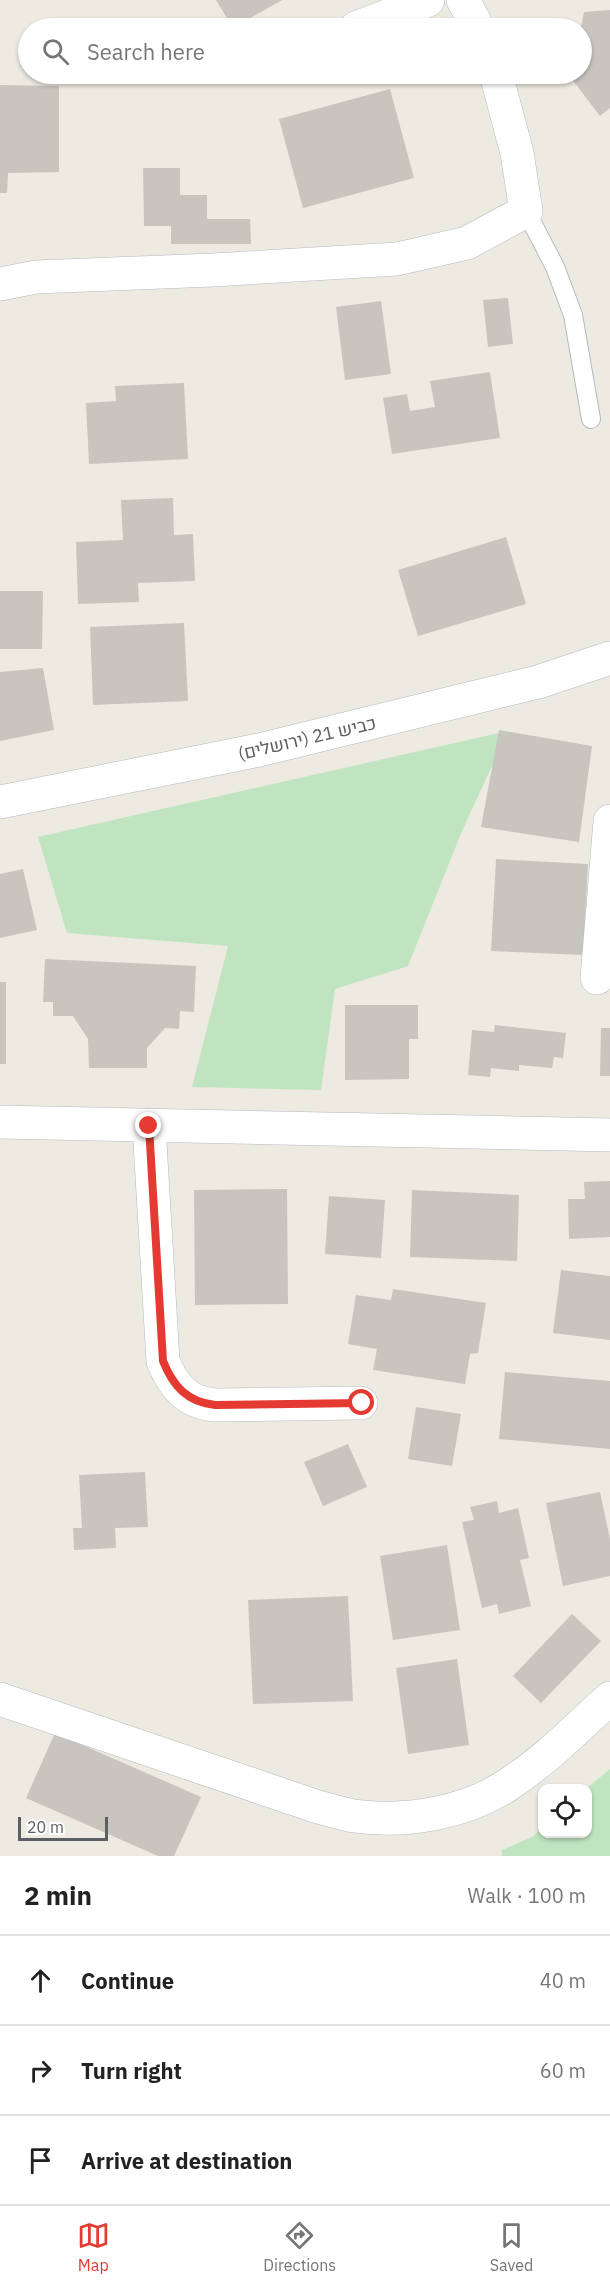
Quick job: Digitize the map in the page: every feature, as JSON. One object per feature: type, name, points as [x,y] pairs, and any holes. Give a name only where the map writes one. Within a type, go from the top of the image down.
[{"type":"street","points":[[382,18],[428,0]]},
{"type":"street","points":[[463,0],[473,18]]},
{"type":"street","points":[[0,284],[36,277],[213,270],[397,259],[467,243],[526,212],[517,153],[499,84]]},
{"type":"street","name":"כביש 21 (ירושלים)","points":[[0,802],[259,750],[538,682],[610,658]]},
{"type":"street","points":[[597,978],[610,821]]},
{"type":"street","points":[[0,1122],[610,1135]]},
{"type":"street","points":[[149,1126],[163,1361],[169,1377],[178,1389],[189,1398],[203,1404],[215,1405],[362,1403]]},
{"type":"street","points":[[0,1699],[318,1807],[353,1816],[391,1818],[430,1815],[469,1804],[511,1783],[539,1762],[610,1698]]},
{"type":"lane","points":[[526,212],[555,267],[573,315],[591,419]]},
{"type":"green space","points":[[508,731],[462,831],[408,966],[335,989],[321,1090],[192,1087],[228,946],[67,933],[38,837]]},
{"type":"green space","points":[[610,1769],[610,1856],[502,1856],[502,1850],[532,1837],[538,1832],[538,1838],[592,1838],[592,1784]]},
{"type":"building","points":[[216,0],[282,0],[250,18],[227,18]]},
{"type":"building","points":[[610,10],[610,108],[600,116],[576,84],[592,84],[592,18],[583,18],[584,12]]},
{"type":"building","points":[[0,85],[59,86],[59,172],[8,173],[7,193],[0,193]]},
{"type":"building","points":[[390,89],[414,178],[303,208],[279,119]]},
{"type":"building","points":[[143,168],[180,168],[180,195],[207,195],[207,219],[250,219],[251,244],[171,244],[171,226],[144,226]]},
{"type":"building","points":[[508,298],[513,344],[488,347],[483,300]]},
{"type":"building","points":[[381,301],[391,374],[345,380],[336,307]]},
{"type":"building","points":[[490,372],[500,438],[392,454],[383,398],[407,394],[410,411],[435,407],[430,381]]},
{"type":"building","points":[[184,383],[188,459],[89,464],[86,403],[116,401],[115,386]]},
{"type":"building","points":[[173,498],[174,535],[193,534],[195,581],[138,583],[139,602],[78,604],[76,542],[123,540],[121,500]]},
{"type":"building","points":[[506,537],[526,604],[418,636],[398,570]]},
{"type":"building","points":[[0,591],[43,591],[42,649],[0,649]]},
{"type":"building","points":[[184,623],[188,701],[93,705],[90,627]]},
{"type":"building","points":[[43,668],[54,730],[0,741],[0,672]]},
{"type":"building","points":[[499,730],[592,746],[579,842],[481,827]]},
{"type":"building","points":[[496,859],[588,864],[583,955],[491,951]]},
{"type":"building","points":[[23,869],[37,930],[0,938],[0,874]]},
{"type":"building","points":[[45,959],[196,966],[194,1012],[180,1011],[179,1029],[165,1028],[147,1048],[147,1068],[89,1068],[88,1039],[73,1016],[53,1016],[53,1002],[43,1002]]},
{"type":"building","points":[[0,982],[6,982],[6,1064],[0,1064]]},
{"type":"building","points":[[345,1005],[418,1005],[418,1039],[409,1039],[409,1079],[345,1080]]},
{"type":"building","points":[[495,1025],[566,1033],[563,1058],[554,1057],[552,1068],[519,1065],[519,1071],[491,1068],[490,1077],[468,1075],[472,1030],[494,1032]]},
{"type":"building","points":[[601,1028],[610,1028],[610,1076],[600,1076]]},
{"type":"building","points":[[610,1181],[610,1237],[569,1239],[568,1199],[585,1199],[584,1182]]},
{"type":"building","points":[[287,1189],[288,1304],[195,1305],[194,1190]]},
{"type":"building","points":[[412,1190],[519,1195],[517,1261],[410,1257]]},
{"type":"building","points":[[329,1196],[385,1200],[381,1258],[325,1254]]},
{"type":"building","points":[[561,1270],[610,1276],[610,1340],[553,1333]]},
{"type":"building","points":[[393,1289],[486,1303],[478,1353],[470,1354],[465,1384],[373,1370],[377,1349],[348,1344],[356,1295],[391,1300]]},
{"type":"building","points":[[505,1372],[610,1381],[610,1449],[499,1439]]},
{"type":"building","points":[[416,1407],[461,1414],[452,1466],[408,1459]]},
{"type":"building","points":[[348,1444],[367,1487],[323,1506],[304,1462]]},
{"type":"building","points":[[145,1472],[148,1527],[115,1528],[116,1548],[74,1550],[73,1528],[82,1528],[79,1475]]},
{"type":"building","points":[[600,1492],[610,1539],[610,1576],[563,1586],[546,1503]]},
{"type":"building","points":[[497,1501],[499,1513],[518,1508],[529,1558],[520,1560],[531,1606],[499,1614],[497,1604],[482,1608],[462,1522],[474,1520],[470,1507]]},
{"type":"building","points":[[447,1545],[460,1630],[393,1640],[380,1556]]},
{"type":"building","points":[[348,1596],[353,1701],[253,1704],[248,1600]]},
{"type":"building","points":[[572,1614],[601,1641],[541,1703],[513,1676]]},
{"type":"building","points":[[457,1659],[469,1745],[408,1754],[396,1668]]},
{"type":"building","points":[[55,1733],[201,1797],[174,1856],[158,1856],[26,1798]]},
{"type":"route","points":[[149,1126],[163,1361],[169,1377],[178,1389],[189,1398],[203,1404],[215,1405],[362,1403]]}]
